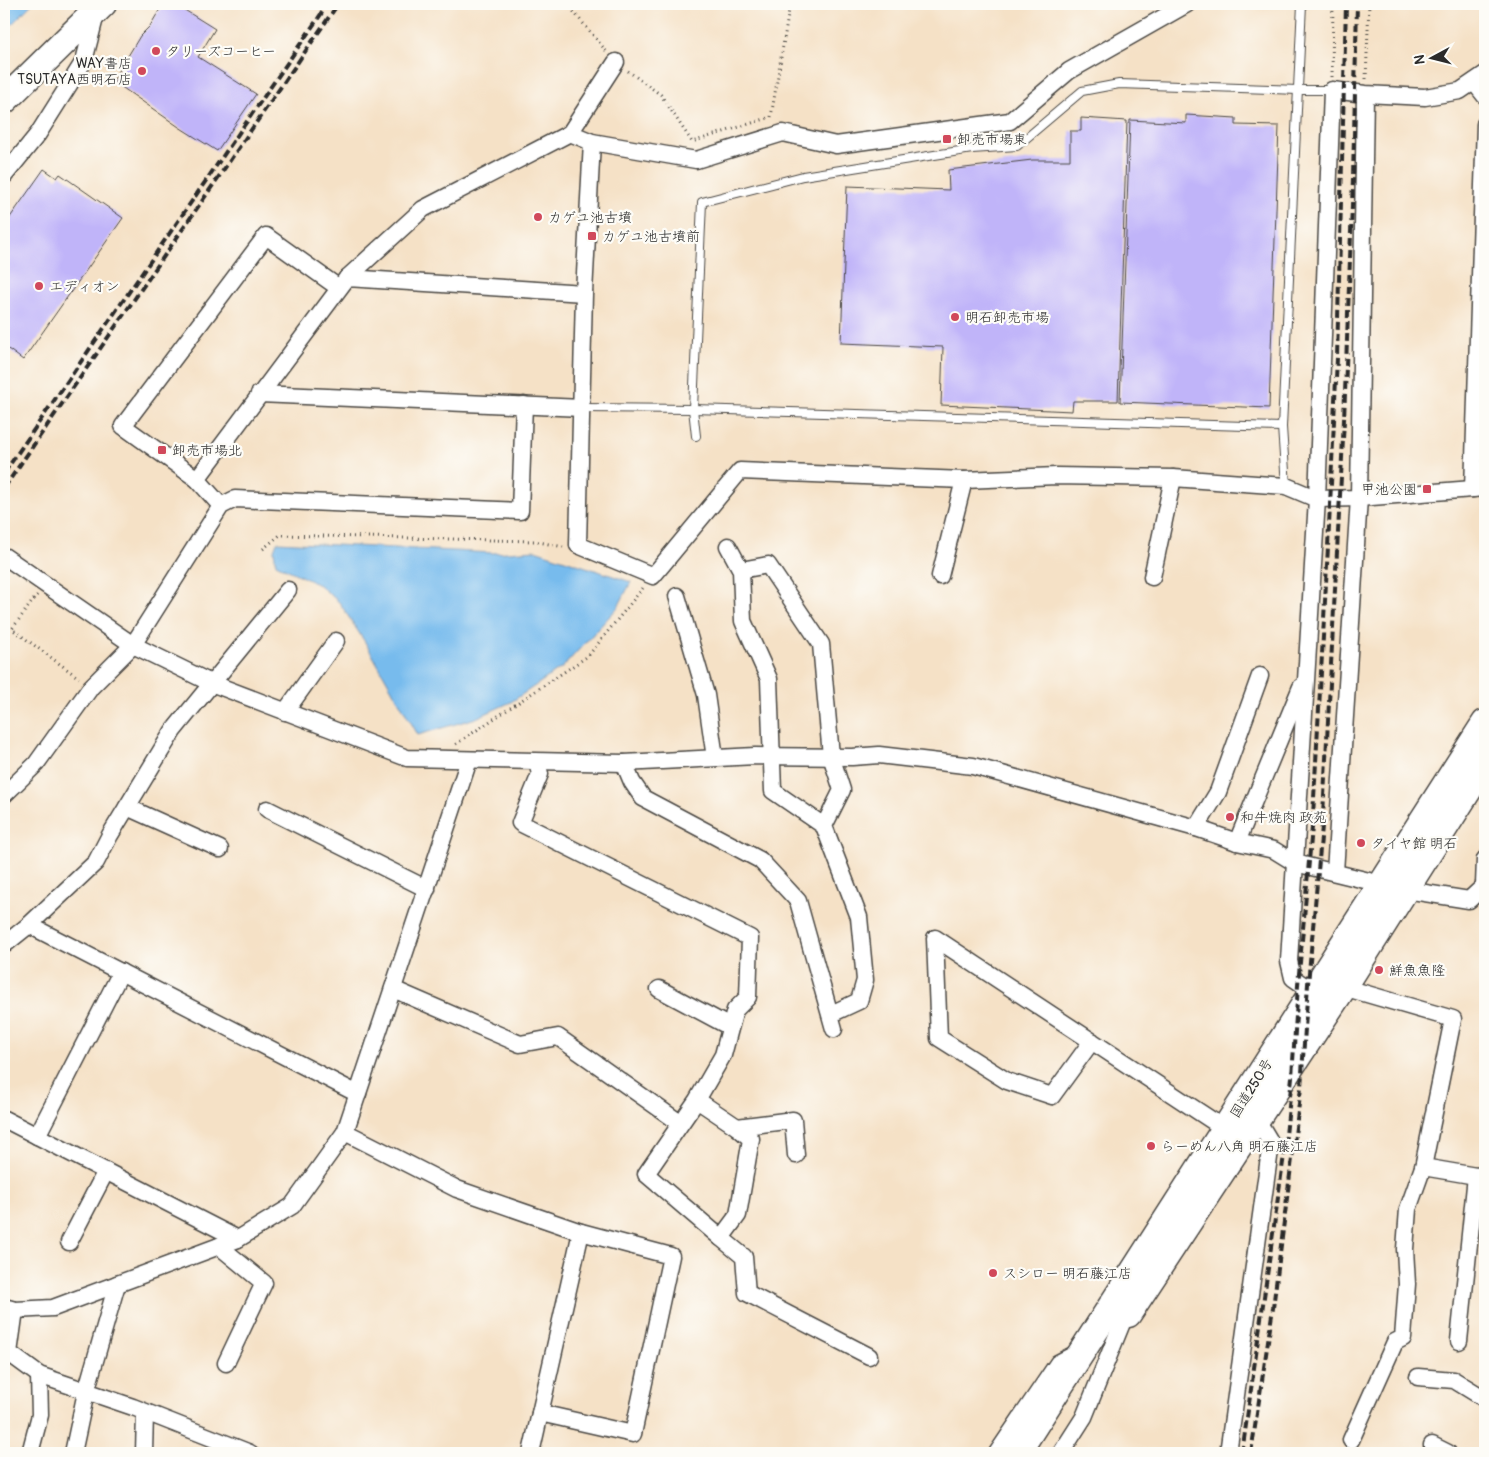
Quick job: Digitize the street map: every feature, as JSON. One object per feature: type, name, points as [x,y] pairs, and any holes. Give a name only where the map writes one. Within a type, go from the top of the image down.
[{"type":"highway","points":[[4,101],[100,6]]},
{"type":"highway","name":"国道250号","points":[[1039,1453],[1256,1118],[1344,987],[1394,887],[1485,723]]},
{"type":"highway","name":"国道250号","points":[[1017,1453],[1086,1348],[1312,991],[1394,887],[1485,764]]},
{"type":"street","points":[[570,133],[592,142],[696,160],[784,133],[836,145],[1010,120],[1069,71],[1187,4]]},
{"type":"street","points":[[4,176],[38,134],[84,61],[100,6]]},
{"type":"street","points":[[197,479],[343,283],[423,210],[570,133],[616,62]]},
{"type":"street","points":[[1312,991],[1293,978],[1289,961],[1317,499],[1332,90],[1365,94],[1426,97],[1460,91],[1479,78],[1485,96]]},
{"type":"street","points":[[1335,872],[1359,498],[1365,94]]},
{"type":"street","points":[[592,142],[584,293],[578,545],[653,576],[740,471],[964,480],[1056,476],[1173,478],[1286,486],[1317,499],[1359,498],[1479,489],[1485,124]]},
{"type":"street","points":[[221,506],[197,479],[123,426],[266,236],[343,283],[584,293]]},
{"type":"street","points":[[259,394],[582,408]]},
{"type":"street","points":[[4,795],[36,764],[91,687],[133,646],[221,506],[234,499],[520,511],[524,405]]},
{"type":"street","points":[[1152,577],[1173,478]]},
{"type":"street","points":[[940,576],[964,480]]},
{"type":"street","points":[[624,763],[632,782],[643,798],[760,860],[798,901],[832,1022],[859,1001],[865,980],[859,917],[824,826],[772,791],[768,679],[743,621],[741,570],[728,546]]},
{"type":"street","points":[[4,556],[133,646],[211,683],[407,758],[624,763],[771,756],[879,755],[973,766],[1196,828],[1237,842],[1274,850],[1295,863],[1394,887],[1469,900],[1485,885],[1485,859]]},
{"type":"street","points":[[741,570],[768,565],[821,644],[831,756],[842,790],[824,826]]},
{"type":"street","points":[[4,945],[29,925],[96,862],[173,732],[288,590]]},
{"type":"street","points":[[678,596],[706,695],[715,758]]},
{"type":"street","points":[[285,712],[336,641]]},
{"type":"street","points":[[1237,842],[1307,674]]},
{"type":"street","points":[[1196,828],[1218,792],[1260,676]]},
{"type":"street","points":[[246,1453],[145,1413],[39,1376],[9,1353],[9,1309],[53,1308],[238,1239],[292,1206],[346,1132],[469,760]]},
{"type":"street","points":[[537,762],[540,774],[520,823],[750,938],[748,997],[735,1010],[723,1055],[697,1100],[646,1174],[744,1257],[746,1293],[870,1356]]},
{"type":"street","points":[[127,807],[220,849]]},
{"type":"street","points":[[267,809],[426,889]]},
{"type":"street","points":[[29,925],[358,1094]]},
{"type":"street","points":[[1092,1040],[1052,1096],[1006,1081],[939,1038],[935,938],[1092,1040],[1225,1129]]},
{"type":"street","points":[[37,1136],[121,972]]},
{"type":"street","points":[[1344,987],[1454,1019],[1423,1167],[1408,1209],[1405,1249],[1407,1284],[1403,1338],[1395,1342],[1351,1440]]},
{"type":"street","points":[[393,989],[520,1044],[558,1037],[680,1123]]},
{"type":"street","points":[[659,989],[730,1027]]},
{"type":"street","points":[[697,1100],[751,1139],[738,1215],[721,1238]]},
{"type":"street","points":[[1228,1453],[1271,1143],[1256,1118]]},
{"type":"street","points":[[4,1119],[238,1239]]},
{"type":"street","points":[[737,1128],[793,1120],[796,1155]]},
{"type":"street","points":[[346,1132],[457,1189],[581,1232],[671,1256],[633,1434],[540,1413]]},
{"type":"street","points":[[1423,1167],[1481,1176],[1460,1341]]},
{"type":"street","points":[[69,1242],[106,1172]]},
{"type":"street","points":[[531,1453],[581,1232]]},
{"type":"street","points":[[219,1246],[264,1283],[226,1363]]},
{"type":"street","points":[[72,1453],[86,1392],[117,1284]]},
{"type":"street","points":[[1061,1453],[1084,1417],[1122,1323]]},
{"type":"street","points":[[997,1453],[1058,1364],[1086,1348]]},
{"type":"street","points":[[30,1453],[40,1415],[39,1376]]},
{"type":"street","points":[[1418,1377],[1454,1380],[1485,1399]]},
{"type":"street","points":[[144,1453],[145,1413]]},
{"type":"street","points":[[1432,1444],[1448,1453]]},
{"type":"lane","points":[[1286,486],[1282,427],[1302,4]]},
{"type":"lane","points":[[696,436],[693,408],[702,202],[803,176],[972,149],[1017,146],[1082,90],[1119,84],[1332,90]]},
{"type":"lane","points":[[582,408],[693,408],[1282,427]]},
{"type":"path","points":[[567,4],[616,62],[661,95],[692,142],[771,117],[790,4]]},
{"type":"path","points":[[1332,90],[1333,4]]},
{"type":"path","points":[[1365,94],[1369,4]]},
{"type":"path","points":[[263,548],[280,535],[534,541],[566,548],[578,545]]},
{"type":"path","points":[[446,759],[457,742],[588,656],[653,576]]},
{"type":"path","points":[[44,584],[12,630],[91,687]]},
{"type":"water","points":[[4,4],[32,4],[4,32]]},
{"type":"water","points":[[277,542],[494,553],[535,550],[631,582],[618,607],[563,667],[511,702],[476,718],[418,735],[365,642],[339,602],[319,585],[276,564],[274,550]]},
{"type":"building","points":[[163,4],[175,4],[215,29],[198,57],[256,94],[217,151],[113,81],[140,36],[150,26]]},
{"type":"building","points":[[1186,115],[1236,118],[1236,125],[1279,126],[1269,408],[1120,402],[1130,120],[1186,123]]},
{"type":"building","points":[[1081,118],[1127,121],[1118,401],[1073,401],[1072,411],[941,405],[943,347],[841,343],[847,186],[949,190],[948,170],[1032,160],[1070,160],[1070,131],[1081,131]]},
{"type":"building","name":"エディオン","points":[[44,169],[57,178],[60,174],[123,218],[23,360],[4,346],[4,226]]},
{"type":"railway","points":[[4,473],[328,4]]},
{"type":"railway","points":[[4,488],[338,4]]},
{"type":"railway","points":[[1242,1453],[1284,1155],[1313,816],[1337,358],[1346,4]]},
{"type":"railway","points":[[1251,1453],[1273,1308],[1301,1088],[1323,815],[1344,420],[1357,4]]},
{"type":"place","name":"タリーズコーヒー","points":[[156,51]]},
{"type":"place","name":"WAY書店 TSUTAYA西明石店","points":[[142,71]]},
{"type":"place","name":"卸売市場東","points":[[947,139]]},
{"type":"place","name":"カゲユ池古墳","points":[[538,217]]},
{"type":"place","name":"カゲユ池古墳前","points":[[592,236]]},
{"type":"place","name":"エディオン","points":[[39,286]]},
{"type":"place","name":"明石卸売市場","points":[[955,317]]},
{"type":"place","name":"卸売市場北","points":[[162,450]]},
{"type":"place","name":"甲池公園","points":[[1427,489]]},
{"type":"place","name":"和牛焼肉 政苑","points":[[1230,817]]},
{"type":"place","name":"タイヤ館 明石","points":[[1361,843]]},
{"type":"place","name":"鮮魚魚隆","points":[[1379,970]]},
{"type":"place","name":"らーめん八角 明石藤江店","points":[[1151,1146]]},
{"type":"place","name":"スシロー 明石藤江店","points":[[993,1273]]}]
